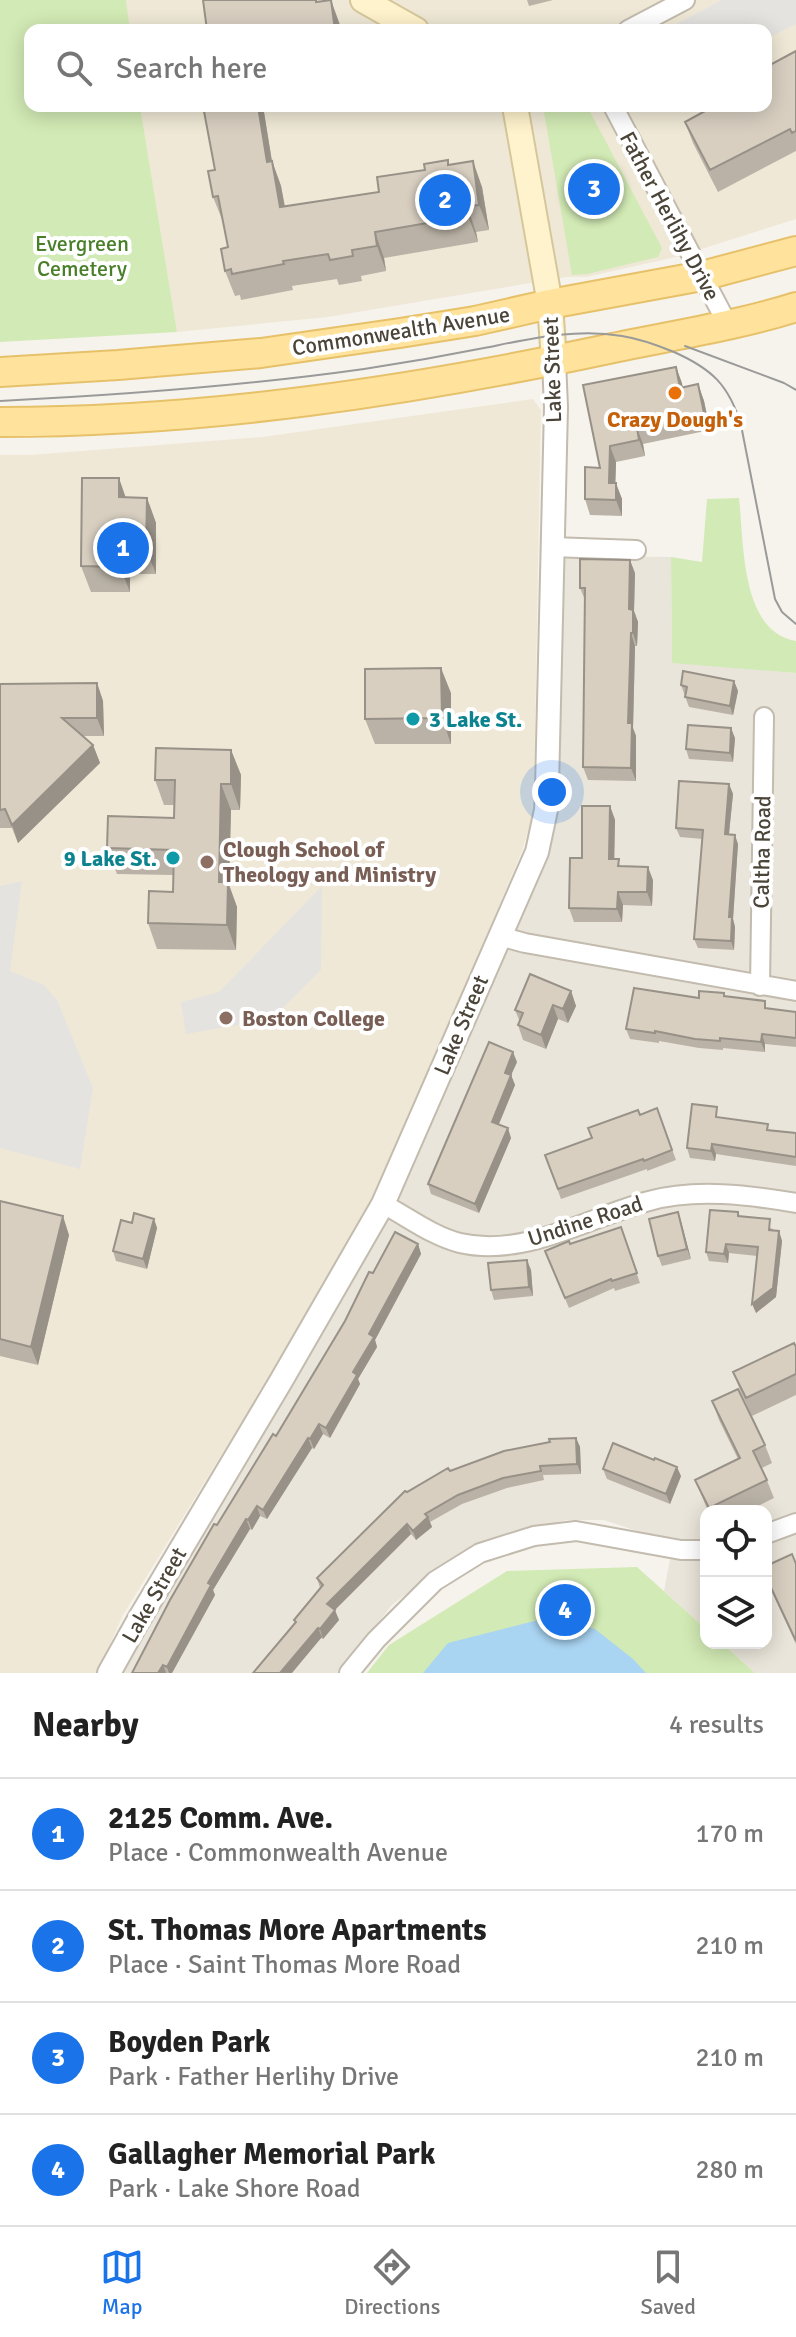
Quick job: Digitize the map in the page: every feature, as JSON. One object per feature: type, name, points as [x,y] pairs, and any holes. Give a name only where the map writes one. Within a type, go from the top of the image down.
[{"type":"main road","points":[[363,0],[405,24]]},
{"type":"main road","name":"Lake Street","points":[[516,112],[550,304],[554,361]]},
{"type":"main road","name":"Commonwealth Avenue","points":[[0,372],[261,353],[460,324],[702,276],[796,251]]},
{"type":"main road","points":[[0,422],[150,418],[367,393],[554,361],[791,309]]},
{"type":"street","points":[[639,24],[685,0]]},
{"type":"street","name":"Father Herlihy Drive","points":[[616,112],[728,325]]},
{"type":"street","name":"Lake Street","points":[[109,1673],[383,1204],[537,852],[546,810],[556,407],[554,361]]},
{"type":"street","points":[[552,547],[636,550]]},
{"type":"street","name":"Caltha Road","points":[[760,986],[764,717]]},
{"type":"street","points":[[499,936],[796,991]]},
{"type":"street","name":"Undine Road","points":[[383,1204],[439,1236],[482,1246],[523,1242],[651,1200],[685,1195],[716,1194],[796,1203]]},
{"type":"street","points":[[772,1532],[796,1523]]},
{"type":"street","points":[[349,1673],[376,1640],[435,1581],[480,1553],[534,1536],[576,1531],[681,1550],[700,1550]]},
{"type":"shaded area","points":[[126,0],[796,0],[796,219],[676,257],[586,277],[567,277],[328,317],[177,332],[141,112],[772,112],[772,24],[129,24]]},
{"type":"shaded area","points":[[722,0],[796,0],[796,24],[772,36],[772,24],[676,24]]},
{"type":"shaded area","name":"Boston College","points":[[533,399],[541,410],[534,786],[532,818],[522,851],[382,1184],[313,1306],[123,1615],[97,1673],[0,1673],[0,455],[262,437]]},
{"type":"shaded area","points":[[561,556],[671,557],[672,662],[796,673],[796,1673],[755,1673],[729,1649],[772,1649],[772,1505],[700,1505],[700,1624],[664,1591],[673,1543],[604,1520],[567,1520],[496,1537],[452,1559],[392,1605],[338,1673],[120,1673],[162,1594],[385,1224],[545,856]]},
{"type":"shaded area","points":[[22,881],[10,971],[44,985],[57,1000],[93,1088],[80,1169],[0,1148],[0,886]]},
{"type":"shaded area","points":[[322,886],[321,970],[272,1019],[186,1034],[181,1002],[219,992]]},
{"type":"green space","name":"Evergreen Cemetery","points":[[0,0],[126,0],[129,24],[24,24],[24,112],[141,112],[177,332],[0,342]]},
{"type":"green space","points":[[544,112],[590,112],[662,248],[658,257],[572,275]]},
{"type":"green space","points":[[739,498],[748,582],[764,621],[778,634],[796,641],[796,673],[672,663],[671,557],[702,562],[707,499]]},
{"type":"green space","points":[[637,1567],[700,1624],[700,1649],[729,1649],[755,1673],[367,1673],[389,1645],[507,1571]]},
{"type":"water","points":[[554,1616],[595,1629],[646,1673],[423,1673],[448,1643]]},
{"type":"building","points":[[203,0],[331,0],[334,24],[206,24]]},
{"type":"building","points":[[796,51],[796,131],[792,133],[790,129],[710,170],[685,122],[703,112],[772,112],[772,64]]},
{"type":"building","points":[[204,112],[259,112],[267,162],[272,161],[280,207],[379,192],[377,177],[425,170],[424,164],[448,160],[448,165],[473,161],[479,205],[467,206],[468,216],[375,232],[377,246],[352,250],[353,256],[330,260],[328,254],[232,274],[231,269],[225,271],[221,249],[228,247],[218,196],[213,197],[208,171],[215,170]]},
{"type":"building","points":[[676,367],[680,388],[698,384],[704,413],[637,428],[639,440],[610,446],[609,483],[616,483],[616,500],[585,499],[585,467],[600,468],[583,385]]},
{"type":"building","points":[[82,478],[119,478],[119,497],[147,498],[146,549],[120,548],[120,567],[81,566]]},
{"type":"building","points":[[580,559],[630,560],[629,609],[633,610],[633,633],[628,723],[632,723],[631,768],[583,767],[585,588],[580,588]]},
{"type":"building","points":[[441,668],[442,718],[365,719],[365,669]]},
{"type":"building","points":[[683,671],[734,681],[730,706],[685,697],[687,687],[681,685]]},
{"type":"building","points":[[97,683],[97,718],[62,718],[93,745],[12,825],[5,809],[0,810],[0,684]]},
{"type":"building","points":[[688,725],[731,728],[730,753],[686,749]]},
{"type":"building","points":[[156,748],[231,750],[231,784],[221,784],[219,882],[228,882],[227,925],[148,923],[149,891],[173,892],[174,850],[107,848],[108,816],[174,818],[175,780],[155,780]]},
{"type":"building","points":[[679,781],[729,784],[725,834],[735,835],[729,917],[732,917],[731,941],[694,939],[703,830],[676,828]]},
{"type":"building","points":[[582,806],[610,806],[609,859],[619,859],[618,866],[648,867],[647,892],[618,892],[617,909],[569,908],[570,858],[582,858]]},
{"type":"building","points":[[530,974],[571,991],[563,1009],[553,1005],[541,1035],[518,1025],[523,1013],[515,1010]]},
{"type":"building","points":[[634,988],[699,998],[699,991],[724,993],[724,996],[765,1001],[765,1008],[796,1012],[796,1038],[762,1034],[761,1042],[720,1038],[720,1041],[626,1029]]},
{"type":"building","points":[[489,1042],[513,1052],[505,1073],[511,1075],[492,1122],[508,1128],[475,1204],[428,1184]]},
{"type":"building","points":[[692,1104],[717,1107],[716,1117],[768,1124],[767,1130],[796,1133],[796,1157],[712,1144],[711,1151],[687,1148]]},
{"type":"building","points":[[657,1108],[672,1150],[558,1189],[545,1155],[592,1138],[588,1128],[638,1110],[640,1115]]},
{"type":"building","points":[[0,1201],[63,1216],[31,1347],[0,1339]]},
{"type":"building","points":[[710,1210],[770,1219],[769,1230],[779,1231],[773,1288],[752,1304],[758,1247],[726,1244],[724,1254],[706,1252]]},
{"type":"building","points":[[678,1212],[687,1249],[658,1256],[649,1219]]},
{"type":"building","points":[[134,1213],[154,1219],[143,1259],[113,1251],[121,1220],[132,1223]]},
{"type":"building","points":[[621,1227],[637,1273],[611,1279],[565,1298],[545,1251]]},
{"type":"building","points":[[395,1232],[418,1244],[369,1334],[374,1337],[353,1372],[357,1375],[326,1428],[319,1424],[263,1510],[257,1506],[246,1519],[208,1583],[211,1585],[167,1667],[163,1665],[158,1673],[132,1673],[214,1524],[217,1525],[273,1434],[276,1436]]},
{"type":"building","points":[[527,1260],[529,1287],[491,1290],[488,1263]]},
{"type":"building","points":[[794,1343],[796,1374],[746,1398],[733,1372]]},
{"type":"building","points":[[738,1389],[765,1445],[753,1451],[767,1480],[715,1505],[708,1505],[695,1480],[740,1458],[712,1401]]},
{"type":"building","points":[[576,1438],[577,1464],[540,1466],[541,1471],[503,1478],[458,1495],[425,1514],[428,1517],[413,1531],[407,1524],[327,1604],[335,1610],[280,1673],[253,1673],[323,1585],[317,1578],[405,1491],[448,1468],[450,1471],[504,1451],[550,1442],[549,1439]]},
{"type":"building","points":[[613,1443],[677,1467],[666,1494],[603,1469]]},
{"type":"building","points":[[792,1554],[796,1564],[796,1641],[772,1590],[772,1563]]},
{"type":"tram line","points":[[0,401],[182,389],[319,375],[570,334],[604,334],[642,341],[699,365],[717,380],[731,399],[741,425],[775,599],[782,612],[796,624]]},
{"type":"tram line","points":[[685,346],[796,390]]},
{"type":"place","name":"Boyden Park","points":[[594,189]]},
{"type":"place","name":"St. Thomas More Apartments","points":[[445,200]]},
{"type":"place","name":"Crazy Dough's","points":[[675,393]]},
{"type":"place","name":"2125 Comm. Ave.","points":[[123,548]]},
{"type":"place","name":"3 Lake St.","points":[[413,719]]},
{"type":"place","name":"9 Lake St.","points":[[173,858]]},
{"type":"place","name":"Clough School of Theology and Ministry","points":[[207,862]]},
{"type":"place","name":"Boston College","points":[[226,1018]]},
{"type":"place","name":"Gallagher Memorial Park","points":[[565,1610]]}]
